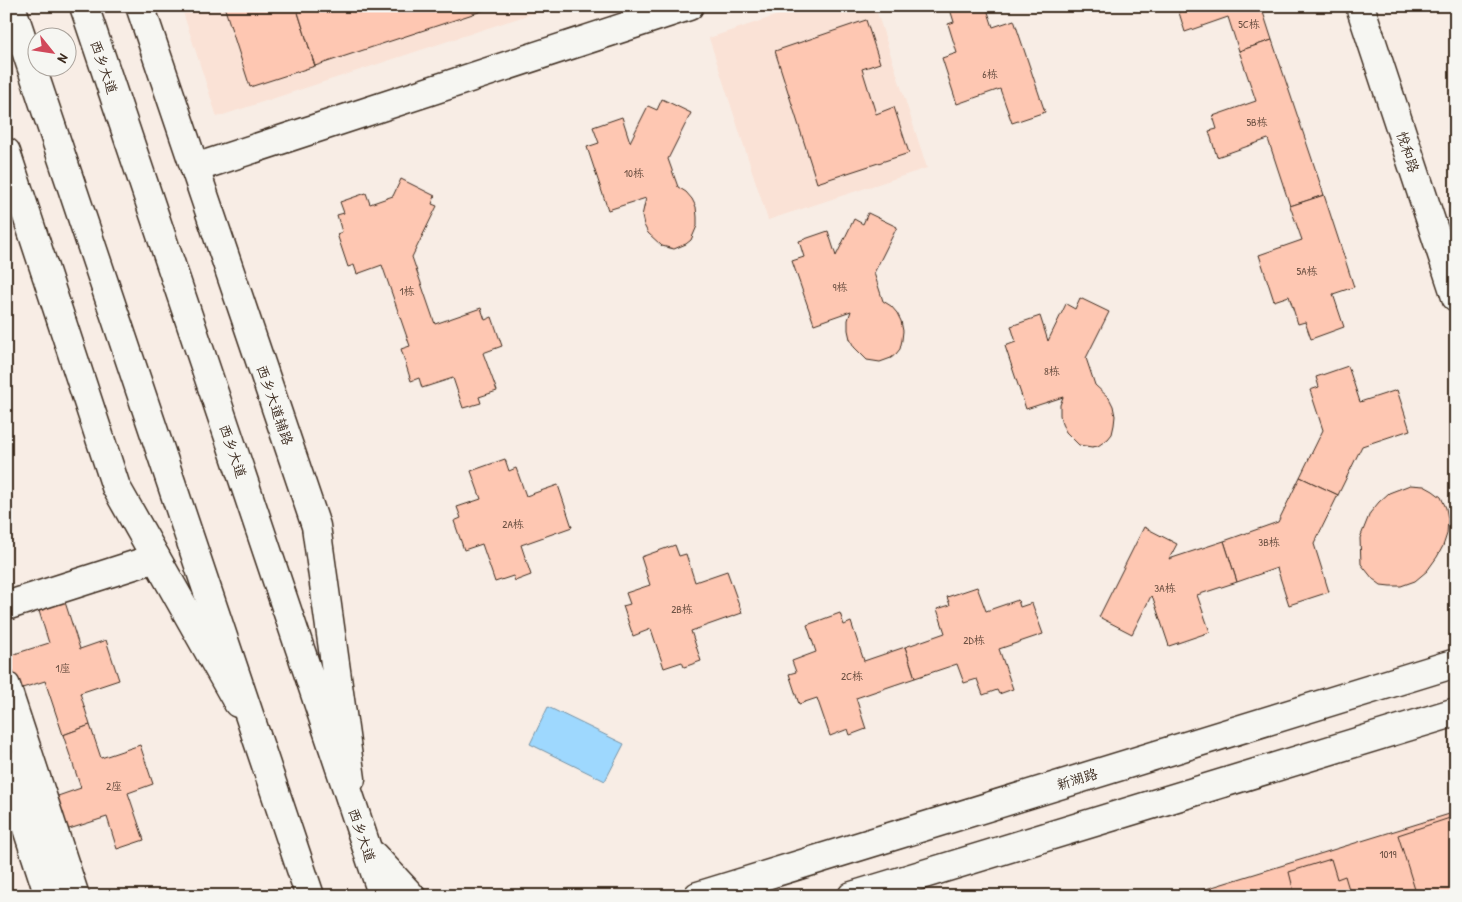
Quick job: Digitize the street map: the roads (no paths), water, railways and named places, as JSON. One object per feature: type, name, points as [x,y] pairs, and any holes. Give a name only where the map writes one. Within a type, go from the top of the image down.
[{"type":"main road","points":[[12,6],[310,896]]},
{"type":"main road","name":"西乡大道","points":[[84,6],[383,896]]},
{"type":"main road","name":"西乡大道辅路","points":[[140,6],[316,526],[356,817]]},
{"type":"main road","points":[[195,168],[689,6]]},
{"type":"main road","name":"悦和路","points":[[1360,6],[1456,297]]},
{"type":"main road","points":[[8,161],[116,487],[257,735]]},
{"type":"main road","points":[[6,606],[156,558]]},
{"type":"main road","name":"新湖路","points":[[698,896],[1456,663]]},
{"type":"main road","points":[[6,686],[76,896]]},
{"type":"main road","points":[[852,896],[1456,712]]},
{"type":"main road","points":[[8,776],[49,896]]},
{"type":"main road","points":[[292,843],[294,896]]},
{"type":"main road","points":[[367,848],[411,896]]},
{"type":"water","points":[[548,707],[624,744],[605,781],[530,744]]}]
